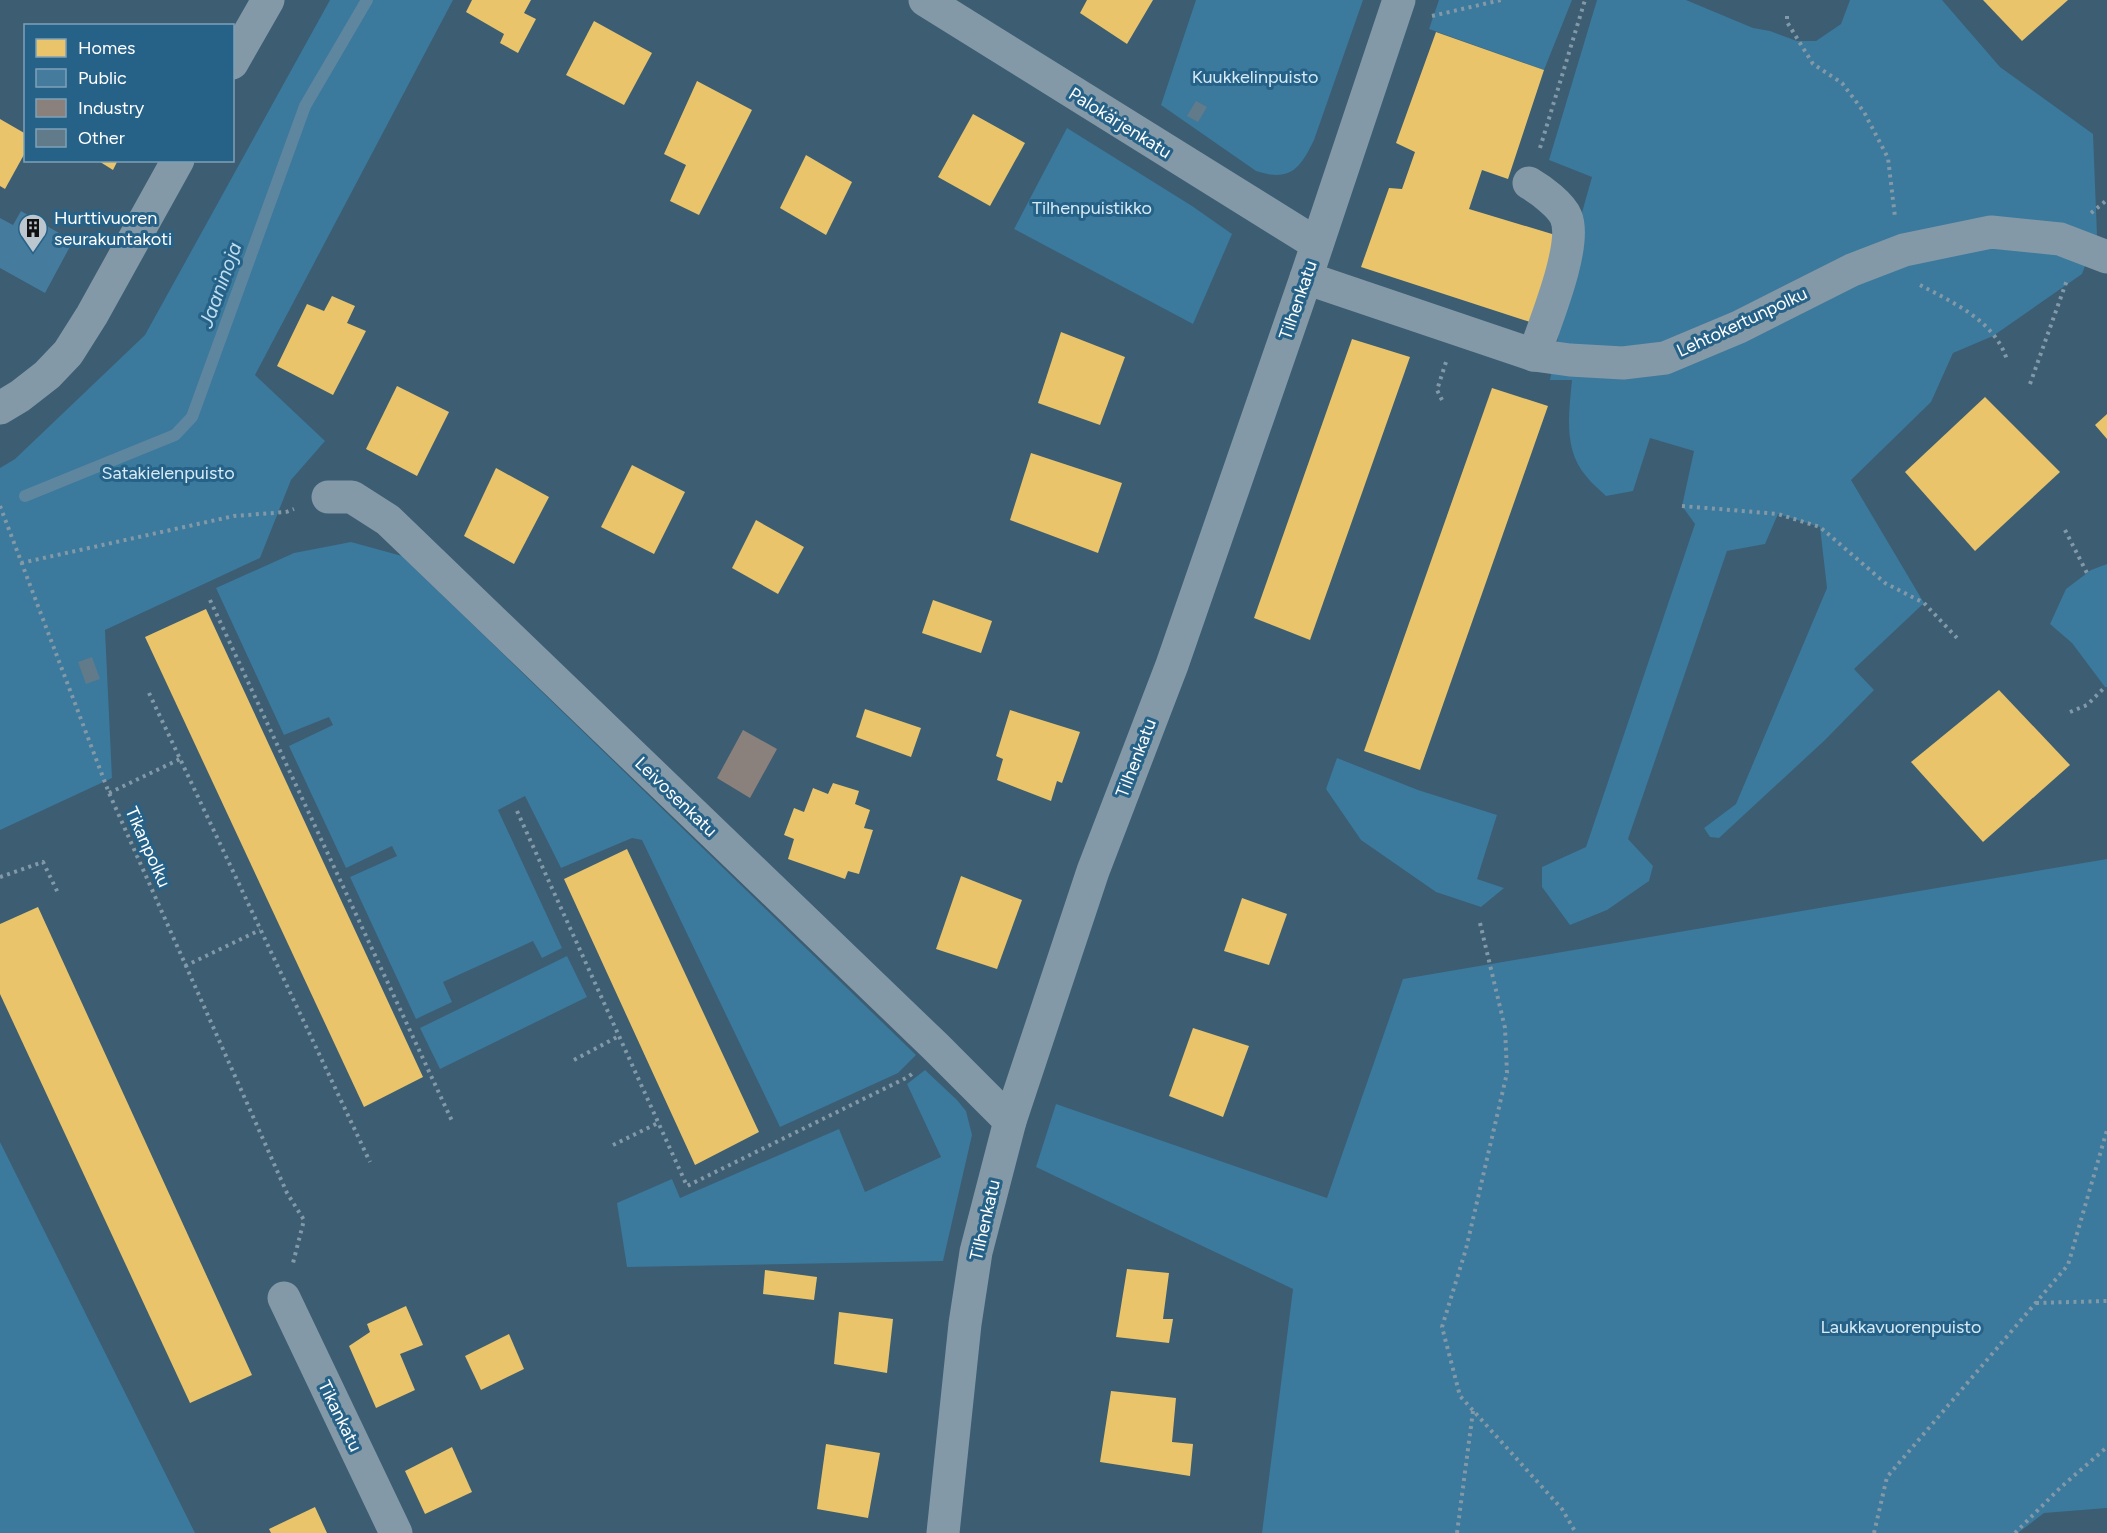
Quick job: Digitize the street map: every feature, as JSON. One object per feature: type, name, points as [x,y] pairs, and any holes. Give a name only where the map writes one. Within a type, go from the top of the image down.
[{"type":"street","points":[[234,60],[268,0]]},
{"type":"street","name":"Palokärjenkatu","points":[[925,0],[1317,244]]},
{"type":"street","name":"Tilhenkatu","points":[[943,1533],[965,1324],[976,1252],[1010,1121],[1093,871],[1172,665],[1399,0]]},
{"type":"street","points":[[0,408],[47,375],[68,353],[92,315],[177,162]]},
{"type":"street","points":[[1529,183],[1544,192],[1566,217],[1570,238],[1565,261],[1534,355]]},
{"type":"street","name":"Lehtokertunpolku","points":[[1306,278],[1534,355],[1623,363],[1665,358],[1739,327],[1852,270],[1882,259],[1991,232],[2060,239],[2093,252]]},
{"type":"street","name":"Leivosenkatu","points":[[328,497],[352,497],[388,520],[1010,1121]]},
{"type":"street","name":"Tikankatu","points":[[284,1298],[396,1533]]},
{"type":"path","points":[[1427,17],[1501,0]]},
{"type":"path","points":[[1529,183],[1585,0]]},
{"type":"path","points":[[1787,16],[1787,22],[1813,64],[1842,83],[1864,112],[1888,158],[1894,209],[1882,259],[1982,321],[2002,344],[2007,360]]},
{"type":"path","points":[[2030,384],[2093,252]]},
{"type":"path","points":[[21,563],[234,516],[286,512],[328,497]]},
{"type":"path","name":"Tikanpolku","points":[[0,506],[109,793],[287,1192],[304,1220],[284,1298]]},
{"type":"path","points":[[1682,506],[1778,514],[1820,527],[1885,582],[1924,603],[1957,638]]},
{"type":"path","points":[[2065,530],[2087,573]]},
{"type":"path","points":[[210,600],[452,1121]]},
{"type":"path","points":[[2070,712],[2087,705],[2105,687]]},
{"type":"path","points":[[149,693],[370,1162]]},
{"type":"path","points":[[109,793],[180,759]]},
{"type":"path","points":[[517,812],[687,1186],[908,1077],[916,1070]]},
{"type":"path","points":[[0,877],[43,862],[58,893]]},
{"type":"path","points":[[1480,923],[1505,1028],[1507,1073],[1466,1249],[1442,1327],[1460,1396],[1562,1509],[1576,1533]]},
{"type":"path","points":[[185,966],[260,930]]},
{"type":"path","points":[[574,1060],[619,1036]]},
{"type":"path","points":[[613,1145],[658,1123]]},
{"type":"path","points":[[1874,1533],[1887,1477],[2068,1265],[2107,1130]]},
{"type":"path","points":[[2035,1303],[2107,1301]]},
{"type":"path","points":[[1457,1533],[1473,1410]]},
{"type":"path","points":[[2015,1533],[2060,1488],[2107,1447]]},
{"type":"green space","name":"Satakielenpuisto","points":[[330,0],[453,0],[255,375],[325,441],[291,480],[260,558],[105,630],[112,778],[0,830],[0,468],[15,459],[145,335]]},
{"type":"green space","name":"Kuukkelinpuisto","points":[[1196,0],[1363,0],[1314,140],[1304,159],[1286,174],[1277,175],[1256,171],[1161,105]]},
{"type":"green space","points":[[1439,0],[1572,0],[1544,70],[1429,29]]},
{"type":"green space","points":[[1597,0],[1686,0],[1753,28],[1770,31],[1797,41],[1816,41],[1841,24],[1850,0],[1942,0],[2000,67],[2093,134],[2097,235],[2082,274],[1993,336],[1953,353],[1931,402],[1851,480],[1924,603],[1854,669],[1874,690],[1825,740],[1719,838],[1710,837],[1704,828],[1736,804],[1827,588],[1820,527],[1778,514],[1765,544],[1727,551],[1628,839],[1653,866],[1649,881],[1607,910],[1570,925],[1542,887],[1542,867],[1586,847],[1695,524],[1682,506],[1694,451],[1650,438],[1633,491],[1606,496],[1586,476],[1574,455],[1569,430],[1572,380],[1550,380],[1581,216],[1592,177],[1549,160]]},
{"type":"green space","name":"Tilhenpuistikko","points":[[1067,128],[1192,206],[1232,234],[1193,324],[1014,229]]},
{"type":"green space","points":[[351,542],[402,556],[916,1055],[898,1073],[780,1127],[642,840],[632,838],[561,868],[525,796],[498,810],[562,948],[542,958],[533,941],[443,982],[452,1002],[416,1019],[350,877],[397,856],[392,846],[346,868],[289,746],[333,725],[329,717],[284,735],[216,588],[294,553]]},
{"type":"green space","points":[[2107,564],[2107,687],[2105,687],[2072,643],[2050,624],[2066,589],[2091,570]]},
{"type":"green space","points":[[1337,758],[1418,790],[1497,815],[1477,879],[1504,888],[1481,907],[1436,892],[1361,840],[1326,789]]},
{"type":"green space","name":"Laukkavuorenpuisto","points":[[2107,859],[2107,1508],[2044,1513],[2018,1533],[1262,1533],[1293,1289],[1036,1167],[1056,1104],[1327,1198],[1403,979]]},
{"type":"green space","points":[[567,956],[587,997],[440,1069],[420,1028]]},
{"type":"green space","points":[[925,1070],[966,1111],[972,1135],[943,1261],[627,1267],[617,1203],[672,1179],[680,1198],[839,1129],[865,1192],[941,1157],[907,1084]]},
{"type":"green space","points":[[0,1142],[195,1533],[0,1533]]},
{"type":"building: Homes","points":[[472,0],[531,0],[524,13],[536,19],[518,53],[500,43],[504,34],[466,12]]},
{"type":"building: Homes","points":[[1087,0],[1153,0],[1127,44],[1080,13]]},
{"type":"building: Homes","points":[[1983,0],[2068,0],[2022,41]]},
{"type":"building: Homes","points":[[594,21],[652,53],[624,105],[566,75]]},
{"type":"building: Homes","points":[[1436,32],[1544,70],[1508,179],[1482,170],[1469,209],[1562,237],[1530,322],[1361,267],[1389,188],[1402,189],[1415,152],[1396,143]]},
{"type":"building: Homes","points":[[697,81],[752,110],[699,215],[670,201],[686,165],[664,154]]},
{"type":"building: Homes","points":[[973,114],[1025,143],[990,206],[938,177]]},
{"type":"building: Homes","points":[[0,119],[24,133],[24,155],[5,189],[0,186]]},
{"type":"building: Homes","points":[[806,155],[852,182],[826,235],[780,208]]},
{"type":"building: Homes","points":[[100,162],[117,162],[113,170]]},
{"type":"building: Homes","points":[[332,296],[355,306],[347,323],[366,331],[333,395],[277,366],[307,304],[324,311]]},
{"type":"building: Homes","points":[[1061,332],[1125,357],[1100,425],[1038,403]]},
{"type":"building: Homes","points":[[1352,339],[1410,357],[1310,640],[1254,618]]},
{"type":"building: Homes","points":[[397,386],[449,412],[417,476],[366,449]]},
{"type":"building: Homes","points":[[1492,388],[1548,406],[1420,770],[1364,751]]},
{"type":"building: Homes","points":[[1985,397],[2060,472],[1975,551],[1905,472]]},
{"type":"building: Homes","points":[[2107,414],[2107,439],[2095,425]]},
{"type":"building: Homes","points":[[1031,453],[1122,483],[1098,553],[1010,520]]},
{"type":"building: Homes","points":[[632,465],[685,492],[654,554],[601,527]]},
{"type":"building: Homes","points":[[496,468],[549,497],[514,564],[464,536]]},
{"type":"building: Homes","points":[[756,520],[804,547],[778,594],[732,568]]},
{"type":"building: Homes","points":[[933,600],[992,621],[981,653],[922,633]]},
{"type":"building: Homes","points":[[206,609],[423,1077],[364,1107],[145,637]]},
{"type":"building: Homes","points":[[1999,690],[2070,765],[1983,842],[1911,762]]},
{"type":"building: Homes","points":[[865,709],[921,728],[911,757],[856,737]]},
{"type":"building: Homes","points":[[1010,710],[1080,732],[1062,783],[1057,781],[1051,801],[997,780],[1003,759],[996,756]]},
{"type":"building: Homes","points":[[833,783],[859,791],[855,804],[870,810],[864,828],[873,830],[859,874],[848,871],[845,879],[788,859],[794,839],[784,835],[794,808],[804,812],[813,788],[828,794]]},
{"type":"building: Homes","points":[[627,849],[759,1132],[695,1165],[564,879]]},
{"type":"building: Homes","points":[[961,876],[1022,900],[997,969],[936,949]]},
{"type":"building: Homes","points":[[1242,898],[1287,914],[1269,965],[1224,951]]},
{"type":"building: Homes","points":[[38,907],[252,1375],[190,1403],[0,994],[0,924]]},
{"type":"building: Homes","points":[[1193,1028],[1249,1046],[1223,1117],[1169,1096]]},
{"type":"building: Homes","points":[[1127,1269],[1169,1273],[1163,1319],[1173,1319],[1169,1343],[1116,1337]]},
{"type":"building: Homes","points":[[765,1270],[817,1277],[814,1300],[763,1294]]},
{"type":"building: Homes","points":[[406,1306],[423,1345],[400,1354],[415,1390],[376,1408],[349,1346],[370,1332],[367,1324]]},
{"type":"building: Homes","points":[[839,1312],[893,1319],[887,1373],[834,1364]]},
{"type":"building: Homes","points":[[509,1334],[524,1369],[481,1390],[465,1356]]},
{"type":"building: Homes","points":[[1111,1391],[1176,1398],[1172,1442],[1193,1444],[1190,1476],[1100,1462]]},
{"type":"building: Homes","points":[[826,1444],[880,1453],[868,1518],[817,1509]]},
{"type":"building: Homes","points":[[452,1447],[472,1492],[425,1514],[405,1471]]},
{"type":"building: Homes","points":[[315,1507],[327,1533],[271,1533],[269,1529]]},
{"type":"building: Public","name":"Hurttivuoren seurakuntakoti","points":[[21,211],[73,241],[45,293],[0,268],[0,218],[13,225]]},
{"type":"building: Industry","points":[[743,730],[777,749],[750,798],[717,778]]},
{"type":"building: Other","points":[[1196,101],[1207,107],[1198,122],[1187,116]]},
{"type":"building: Other","points":[[92,657],[100,679],[86,684],[78,662]]},
{"type":"waterway","name":"Jaaninoja","points":[[25,496],[175,435],[192,417],[305,106],[367,0]]},
{"type":"place","name":"Hurttivuoren seurakuntakoti","points":[[33,254]]}]
